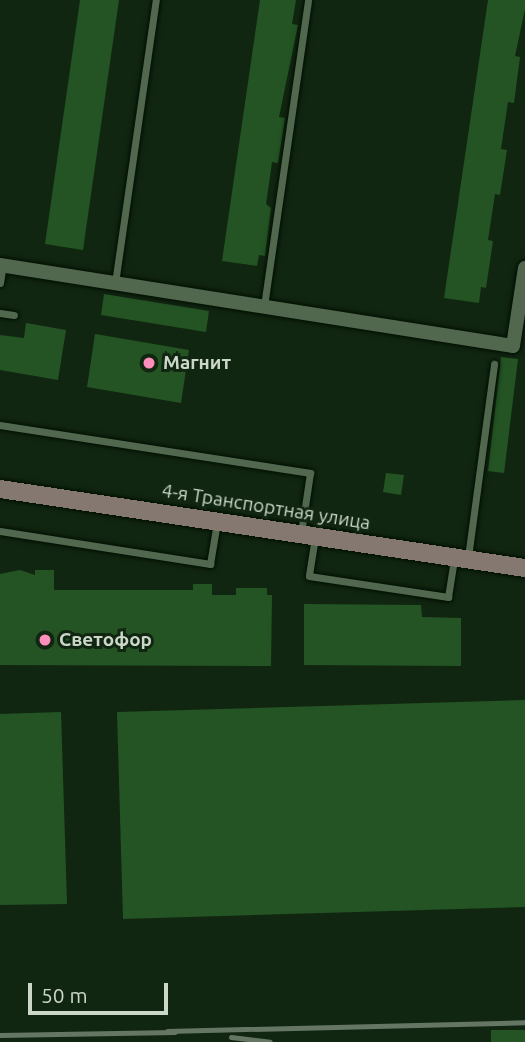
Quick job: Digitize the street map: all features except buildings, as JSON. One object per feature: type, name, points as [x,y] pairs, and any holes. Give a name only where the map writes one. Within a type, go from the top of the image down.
[{"type":"main road","name":"4-я Транспортная улица","points":[[0,489],[525,568]]},
{"type":"street","points":[[1,265],[513,346],[525,268]]},
{"type":"lane","points":[[115,283],[156,0]]},
{"type":"lane","points":[[264,306],[308,0]]},
{"type":"lane","points":[[0,283],[1,265]]},
{"type":"lane","points":[[0,313],[13,315]]},
{"type":"lane","points":[[0,425],[310,473],[309,576],[448,597],[461,558],[494,364]]},
{"type":"lane","points":[[0,531],[210,564],[217,521]]},
{"type":"railway","points":[[167,1031],[525,1022]]},
{"type":"railway","points":[[0,1035],[175,1032]]},
{"type":"railway","points":[[231,1037],[270,1042]]},
{"type":"place","name":"Магнит","points":[[149,363]]},
{"type":"place","name":"Светофор","points":[[45,640]]}]
